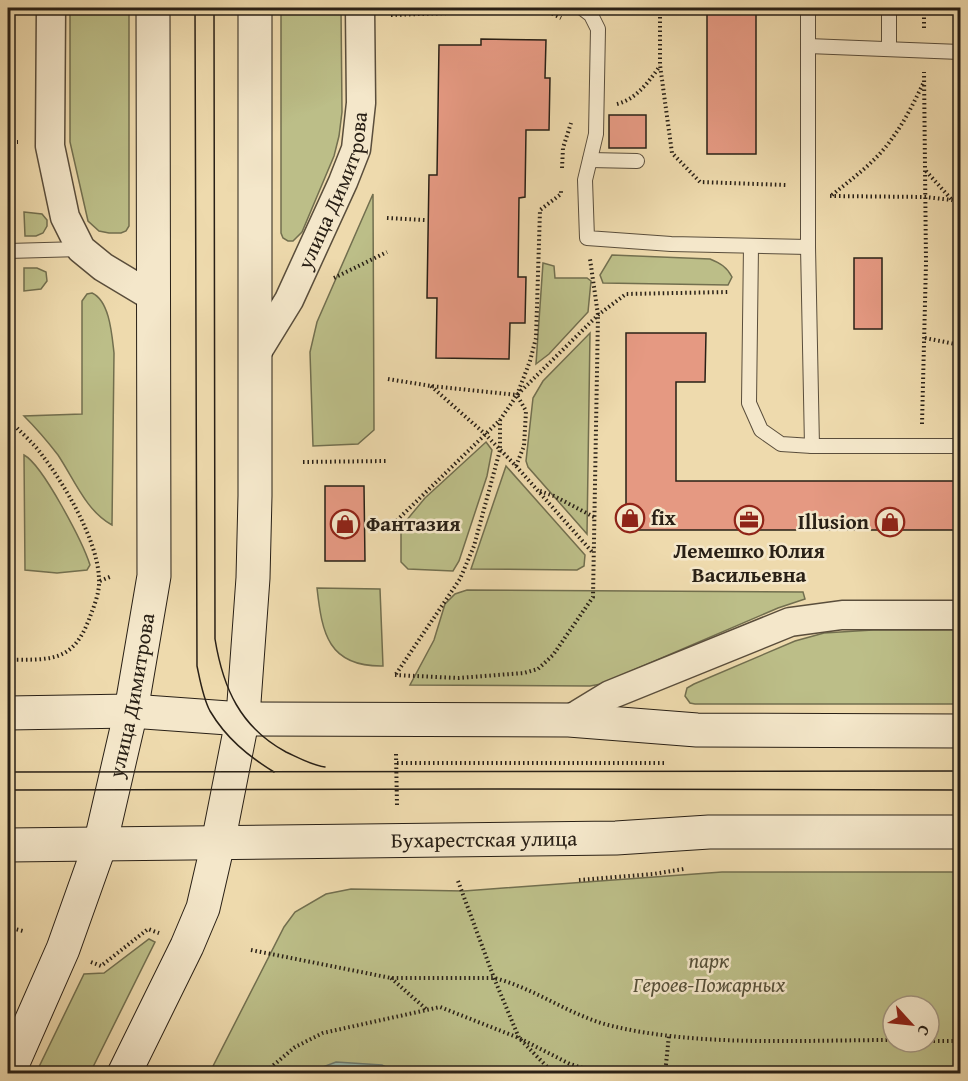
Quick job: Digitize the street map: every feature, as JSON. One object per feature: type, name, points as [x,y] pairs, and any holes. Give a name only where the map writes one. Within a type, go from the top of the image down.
[{"type":"street","points":[[51,8],[50,146],[66,217],[81,249],[103,267],[153,297]]},
{"type":"street","name":"улица Димитрова","points":[[8,1074],[63,949],[100,845],[130,711],[154,576],[153,8]]},
{"type":"street","points":[[124,1074],[199,917],[218,843],[242,719],[253,578],[255,8]]},
{"type":"street","name":"улица Димитрова","points":[[254,357],[289,300],[356,149],[361,103],[360,8]]},
{"type":"street","points":[[569,720],[610,695],[790,622],[842,615],[960,615]]},
{"type":"street","points":[[8,713],[130,711],[242,719],[569,720],[697,730],[960,732]]},
{"type":"street","name":"Бухарестская улица","points":[[8,845],[616,838],[709,832],[960,832]]},
{"type":"lane","points":[[582,8],[591,15],[598,29],[596,134],[585,180],[587,238],[671,244],[808,247]]},
{"type":"lane","points":[[808,8],[808,247],[812,446]]},
{"type":"lane","points":[[889,49],[890,8]]},
{"type":"lane","points":[[807,46],[960,52]]},
{"type":"lane","points":[[590,160],[638,161]]},
{"type":"lane","points":[[751,246],[749,403],[761,430],[781,444],[960,446]]},
{"type":"lane","points":[[8,251],[81,249]]},
{"type":"path","points":[[660,8],[660,65],[672,153],[700,182],[796,185],[808,197],[832,195],[960,200]]},
{"type":"path","points":[[921,446],[925,338],[924,8]]},
{"type":"path","points":[[388,15],[538,10],[547,11],[564,20]]},
{"type":"path","points":[[832,195],[865,167],[892,139],[911,108],[924,80]]},
{"type":"path","points":[[562,171],[562,148],[571,127],[571,119]]},
{"type":"path","points":[[8,142],[18,142]]},
{"type":"path","points":[[925,170],[952,200],[960,205]]},
{"type":"path","points":[[516,466],[524,446],[526,411],[517,395],[536,338],[540,210],[561,194],[562,182]]},
{"type":"path","points":[[387,218],[425,220]]},
{"type":"path","points":[[500,420],[500,450],[474,546],[460,579],[395,675],[458,678],[524,673],[538,669],[553,655],[592,597],[598,315],[587,238]]},
{"type":"path","points":[[325,282],[387,252]]},
{"type":"path","points":[[387,530],[500,420],[517,395],[598,315],[626,294],[749,291]]},
{"type":"path","points":[[925,338],[960,345]]},
{"type":"path","points":[[388,380],[517,395]]},
{"type":"path","points":[[431,386],[485,434],[594,553]]},
{"type":"path","points":[[8,660],[52,657],[65,653],[75,646],[89,621],[100,581],[96,555],[87,531],[42,454],[17,428]]},
{"type":"path","points":[[303,462],[386,461]]},
{"type":"path","points":[[538,490],[594,517]]},
{"type":"path","points":[[100,581],[112,576]]},
{"type":"path","points":[[396,754],[397,805]]},
{"type":"path","points":[[396,763],[673,763]]},
{"type":"path","points":[[579,880],[652,874],[687,868]]},
{"type":"path","points":[[458,881],[519,1038],[554,1074]]},
{"type":"path","points":[[8,927],[22,931]]},
{"type":"path","points":[[90,962],[101,966],[148,929],[159,933]]},
{"type":"path","points":[[251,950],[391,978],[494,978],[509,982],[555,1005],[611,1026],[669,1035],[721,1039],[881,1040]]},
{"type":"path","points":[[391,978],[426,1010]]},
{"type":"path","points":[[263,1074],[296,1047],[323,1033],[440,1007],[519,1038],[570,1064],[601,1074]]},
{"type":"path","points":[[665,1074],[669,1035]]},
{"type":"path","points":[[941,1041],[960,1041]]},
{"type":"green space","points":[[8,8],[10,8],[10,134],[8,134]]},
{"type":"green space","points":[[70,8],[129,8],[129,226],[121,233],[99,231],[88,221],[70,142]]},
{"type":"green space","points":[[281,8],[341,8],[342,112],[339,136],[334,156],[302,232],[293,241],[283,238],[281,233]]},
{"type":"green space","points":[[373,194],[374,430],[358,444],[313,446],[310,352],[317,322]]},
{"type":"green space","points":[[24,212],[42,214],[47,220],[43,233],[36,236],[25,236]]},
{"type":"green space","points":[[612,255],[710,259],[723,266],[732,277],[728,285],[603,283],[600,275]]},
{"type":"green space","points":[[543,263],[554,266],[555,278],[587,278],[591,281],[588,312],[549,354],[536,364]]},
{"type":"green space","points":[[24,268],[37,268],[46,272],[47,281],[41,289],[24,291]]},
{"type":"green space","points":[[92,293],[103,303],[106,311],[114,353],[112,525],[95,512],[81,494],[58,455],[24,416],[82,414],[82,301],[87,294]]},
{"type":"green space","points":[[590,333],[587,534],[528,467],[526,461],[533,398],[543,381]]},
{"type":"green space","points":[[486,442],[492,450],[487,476],[459,561],[453,571],[408,569],[401,562],[401,527],[425,498]]},
{"type":"green space","points":[[24,455],[41,473],[62,505],[86,554],[90,565],[87,570],[57,573],[25,570]]},
{"type":"green space","points":[[506,466],[585,555],[584,566],[577,570],[471,569]]},
{"type":"green space","points":[[317,588],[380,589],[383,666],[350,661],[339,654],[326,633]]},
{"type":"green space","points":[[467,590],[803,592],[805,599],[778,608],[601,684],[590,686],[410,685],[434,640],[445,604],[455,594]]},
{"type":"green space","points":[[873,630],[960,630],[960,704],[695,704],[690,703],[685,696],[687,688],[694,684],[795,641],[824,633]]},
{"type":"green space","name":"парк Героев-Пожарных","points":[[722,872],[960,872],[960,1073],[209,1074],[284,927],[295,912],[326,894],[351,889],[464,891]]},
{"type":"green space","points":[[149,939],[155,942],[90,1073],[36,1073],[84,974],[104,973]]},
{"type":"water","points":[[336,1062],[382,1065],[398,1073],[307,1073]]},
{"type":"building","points":[[707,8],[756,8],[756,154],[707,154]]},
{"type":"building","points":[[481,39],[546,40],[545,78],[550,78],[549,130],[526,130],[525,197],[519,198],[518,277],[526,277],[525,323],[510,323],[509,359],[436,358],[437,298],[427,298],[429,175],[437,175],[439,45],[481,45]]},
{"type":"building","points":[[609,115],[646,115],[646,148],[609,148]]},
{"type":"building","points":[[854,258],[882,258],[882,329],[854,329]]},
{"type":"building","points":[[626,333],[706,333],[705,382],[676,382],[676,481],[960,481],[960,530],[626,530]]},
{"type":"building","name":"Фантазия","points":[[325,486],[364,486],[365,561],[325,561]]},
{"type":"tram line","points":[[195,8],[197,666],[205,700],[216,721],[238,746],[274,772]]},
{"type":"tram line","points":[[214,8],[215,639],[218,657],[229,690],[245,718],[270,742],[286,752],[325,767]]},
{"type":"tram line","points":[[8,772],[960,771]]},
{"type":"tram line","points":[[8,790],[960,790]]},
{"type":"place","name":"fix","points":[[630,518]]},
{"type":"place","name":"Лемешко Юлия Васильевна","points":[[749,520]]},
{"type":"place","name":"Illusion","points":[[890,522]]},
{"type":"place","name":"Фантазия","points":[[345,524]]}]
